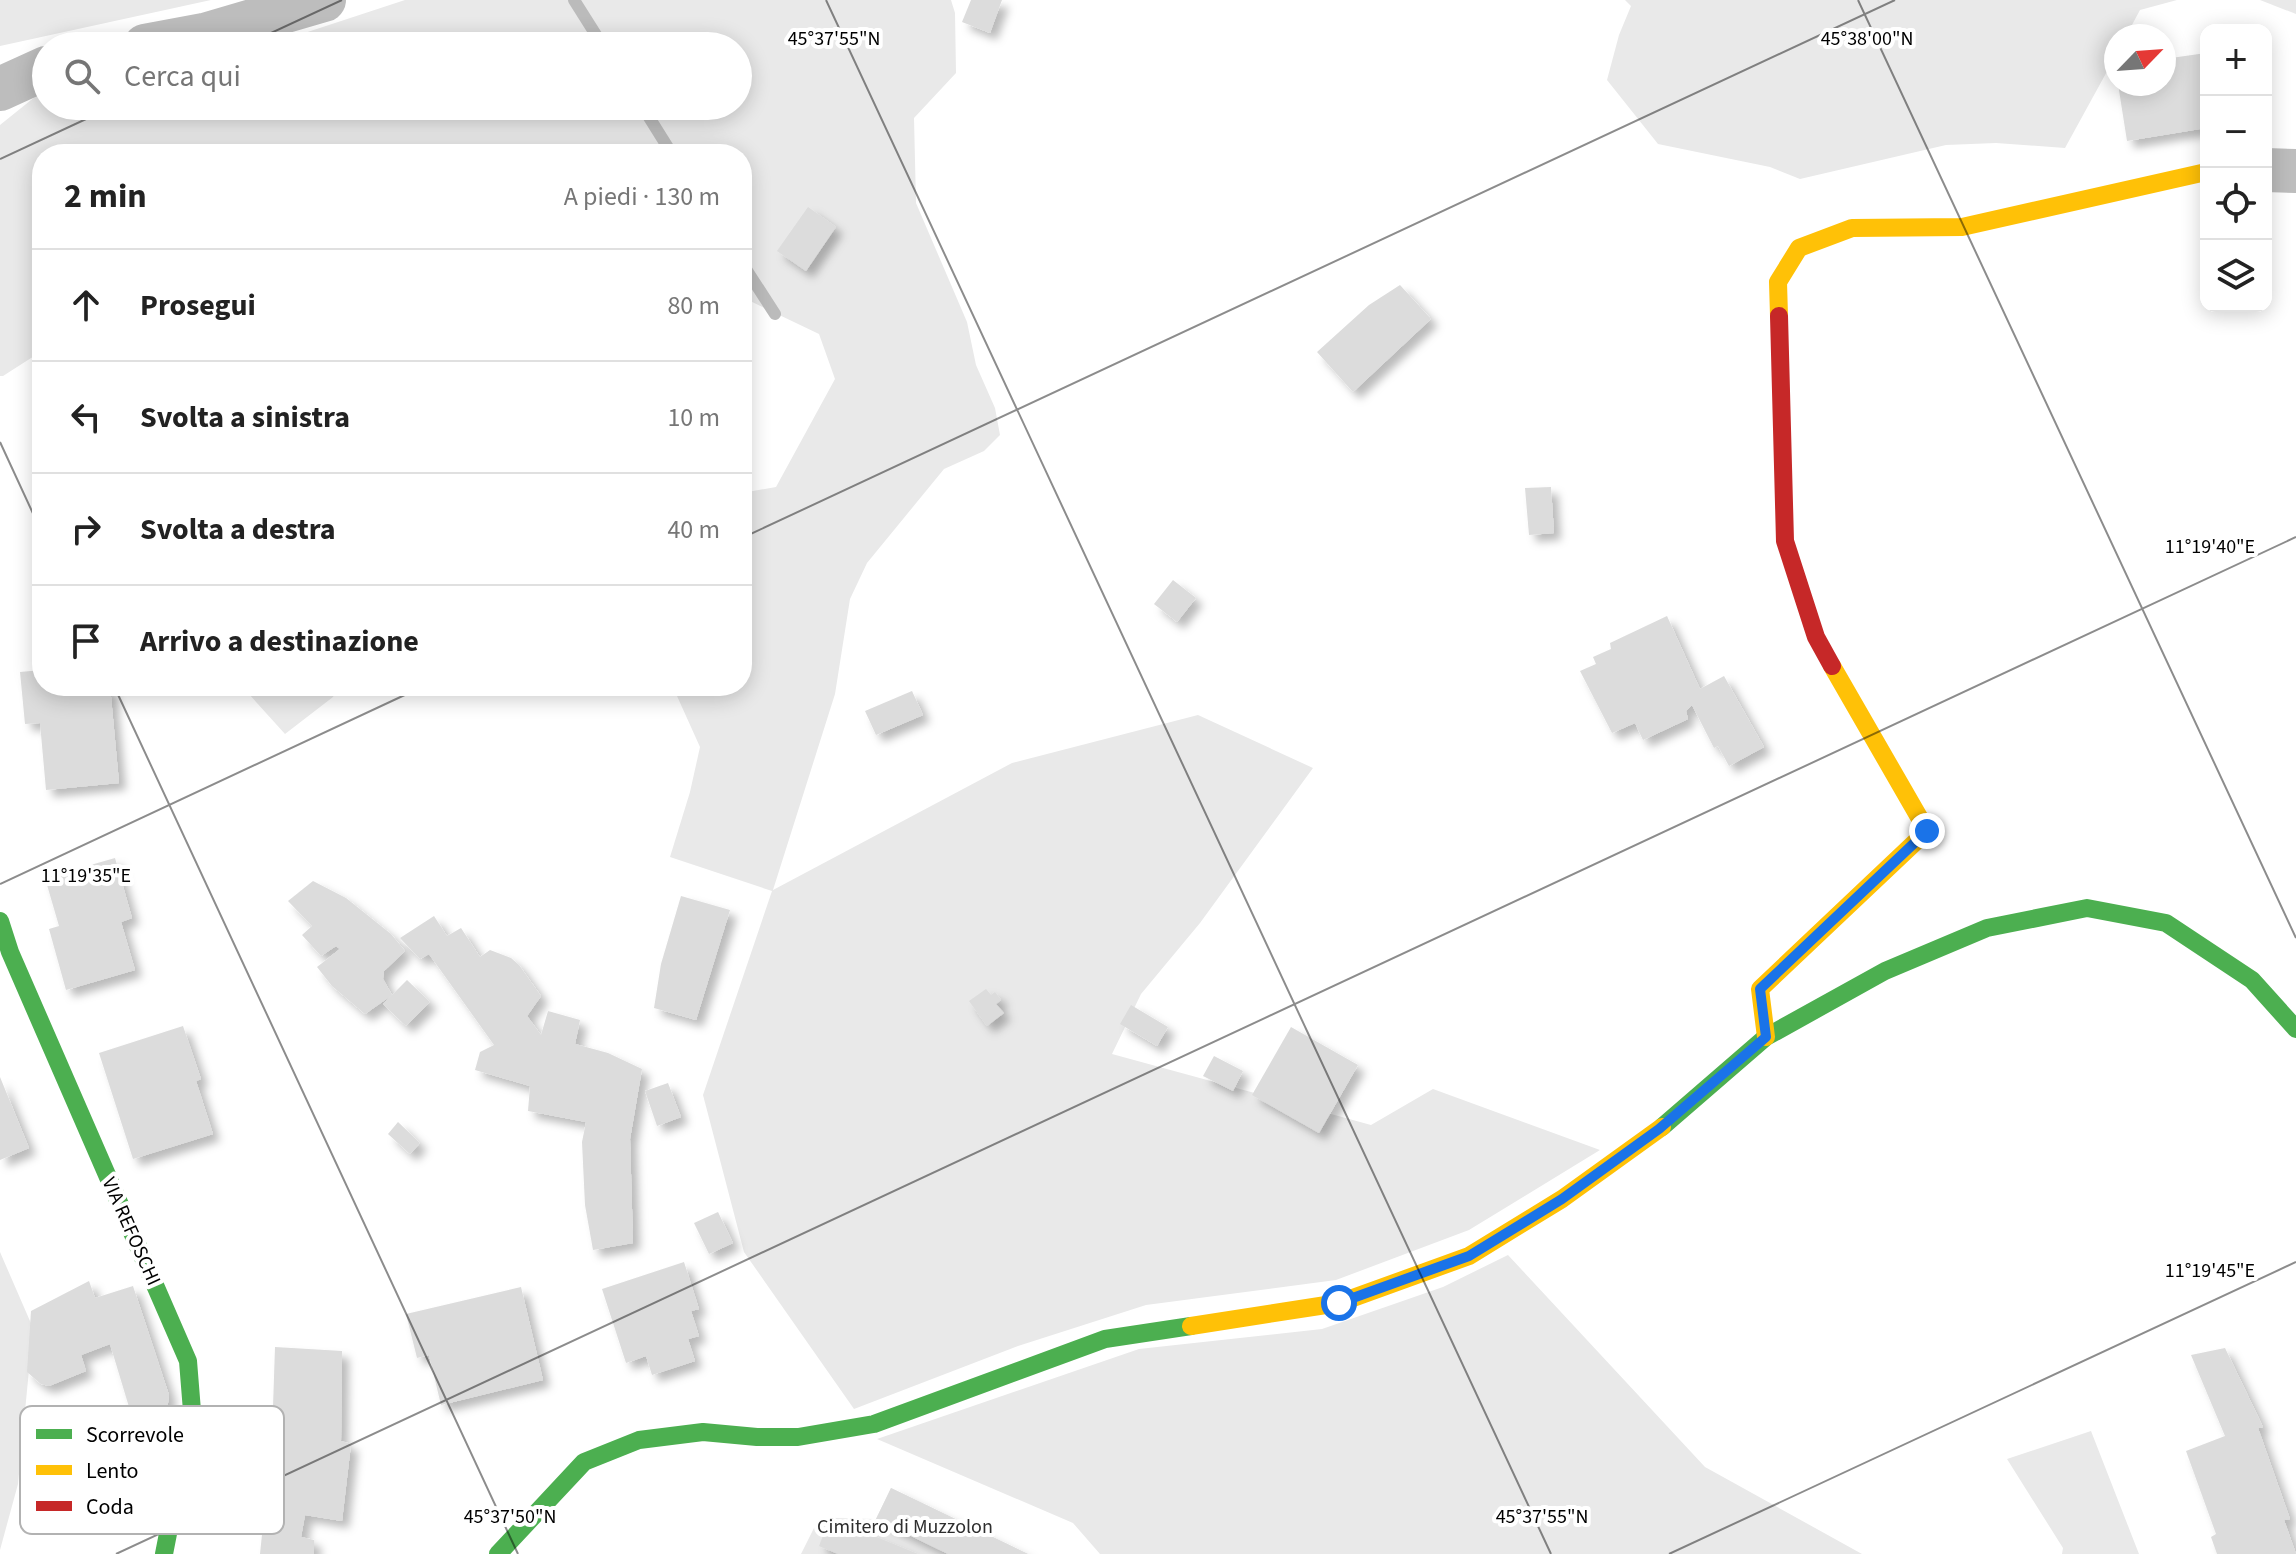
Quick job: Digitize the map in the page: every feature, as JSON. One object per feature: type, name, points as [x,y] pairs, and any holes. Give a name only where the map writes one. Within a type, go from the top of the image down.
[{"type":"street","points":[[214,32],[324,0]]},
{"type":"street","points":[[0,89],[32,74]]},
{"type":"street","points":[[2272,170],[2296,171]]},
{"type":"street","points":[[1766,1037],[1760,989],[1927,831],[1816,637],[1785,541],[1778,282],[1799,248],[1852,228],[1962,227],[2200,173]]},
{"type":"street","points":[[498,1554],[584,1462],[639,1440],[703,1432],[798,1437],[874,1424],[1105,1339],[1339,1303],[1469,1256],[1562,1199],[1659,1129],[1766,1037],[1885,971],[1987,928],[2087,908],[2166,923],[2252,980],[2296,1029]]},
{"type":"street","name":"VIA REFOSCHI","points":[[0,921],[10,952],[188,1361],[192,1406]]},
{"type":"street","name":"VIA REFOSCHI","points":[[164,1554],[168,1534]]},
{"type":"green space","points":[[0,0],[211,0],[64,32],[32,32],[32,39],[0,46]]},
{"type":"green space","points":[[405,0],[951,0],[955,13],[956,73],[914,118],[916,203],[967,322],[976,365],[995,408],[1000,435],[984,451],[944,469],[867,563],[850,599],[835,694],[773,890],[1012,763],[1198,715],[1313,768],[1200,923],[1141,994],[1112,1054],[1371,1125],[1433,1089],[1600,1150],[1469,1230],[1336,1280],[1146,1305],[1018,1346],[854,1409],[744,1252],[703,1095],[772,891],[670,857],[700,747],[677,696],[752,696],[752,491],[776,487],[835,379],[819,334],[752,302],[752,144],[32,144],[32,357],[0,376],[0,125],[32,99],[32,120],[752,120],[752,32],[308,32]]},
{"type":"green space","points":[[1625,0],[2177,0],[2140,10],[2132,24],[2104,24],[2104,77],[2065,148],[1996,143],[1946,145],[1800,179],[1770,167],[1658,144],[1607,80],[1619,35],[1631,6]]},
{"type":"green space","points":[[2260,0],[2296,0],[2296,14]]},
{"type":"green space","points":[[251,696],[333,696],[333,697],[285,734]]},
{"type":"green space","points":[[0,1252],[33,1328],[26,1406],[20,1406],[18,1484],[0,1550]]},
{"type":"green space","points":[[1508,1255],[1705,1467],[1862,1554],[1100,1554],[1073,1523],[877,1439],[1139,1349],[1322,1329],[1443,1287]]},
{"type":"green space","points":[[2091,1431],[2139,1554],[2062,1554],[2063,1548],[2007,1459]]},
{"type":"green space","name":"Cimitero di Muzzolon","points":[[891,1488],[1028,1554],[801,1554],[817,1522],[827,1526],[830,1518],[876,1519]]},
{"type":"building","points":[[971,0],[1002,0],[990,33],[962,22]]},
{"type":"building","points":[[2200,54],[2200,129],[2127,141],[2120,96],[2176,96],[2176,57]]},
{"type":"building","points":[[808,207],[836,227],[806,271],[777,251]]},
{"type":"building","points":[[1400,285],[1431,319],[1353,392],[1317,352],[1369,305]]},
{"type":"building","points":[[1551,487],[1554,533],[1529,535],[1525,488]]},
{"type":"building","points":[[1173,580],[1196,598],[1177,622],[1154,604]]},
{"type":"building","points":[[1667,616],[1700,689],[1724,676],[1764,747],[1729,766],[1718,746],[1714,748],[1692,705],[1686,711],[1688,719],[1643,740],[1635,723],[1612,733],[1580,671],[1596,664],[1593,657],[1611,649],[1610,643]]},
{"type":"building","points":[[32,671],[32,696],[111,696],[119,783],[46,790],[40,723],[25,724],[20,672]]},
{"type":"building","points":[[912,691],[923,715],[876,735],[865,711]]},
{"type":"building","points":[[115,858],[132,918],[121,922],[135,970],[66,990],[49,929],[59,926],[45,878]]},
{"type":"building","points":[[313,881],[346,898],[391,934],[405,951],[384,971],[383,979],[392,995],[365,1014],[332,986],[317,967],[340,949],[336,946],[321,956],[302,935],[312,926],[288,901]]},
{"type":"building","points":[[681,896],[730,910],[696,1020],[654,1008],[661,964]]},
{"type":"building","points":[[434,916],[447,936],[461,928],[480,957],[490,950],[511,958],[519,965],[541,996],[527,1016],[541,1035],[548,1011],[580,1020],[575,1044],[608,1053],[642,1069],[630,1139],[633,1243],[593,1250],[585,1205],[582,1142],[586,1122],[528,1111],[530,1086],[475,1070],[480,1052],[494,1045],[429,954],[420,959],[400,938]]},
{"type":"building","points":[[407,980],[430,1002],[406,1026],[383,1004]]},
{"type":"building","points":[[986,989],[991,995],[995,992],[1001,1000],[996,1004],[1004,1013],[987,1026],[969,1001]]},
{"type":"building","points":[[1131,1005],[1168,1027],[1157,1046],[1120,1024]]},
{"type":"building","points":[[183,1026],[201,1079],[196,1081],[213,1134],[133,1159],[99,1053]]},
{"type":"building","points":[[1291,1027],[1358,1065],[1319,1133],[1252,1095]]},
{"type":"building","points":[[1214,1056],[1243,1071],[1233,1091],[1203,1076]]},
{"type":"building","points":[[0,1077],[29,1148],[0,1160]]},
{"type":"building","points":[[668,1083],[681,1117],[657,1126],[645,1091]]},
{"type":"building","points":[[398,1122],[420,1143],[410,1154],[388,1134]]},
{"type":"building","points":[[718,1212],[733,1243],[709,1254],[694,1223]]},
{"type":"building","points":[[684,1262],[699,1309],[691,1311],[699,1336],[688,1339],[695,1361],[652,1375],[646,1356],[626,1363],[602,1289]]},
{"type":"building","points":[[89,1281],[95,1298],[133,1286],[169,1395],[168,1406],[129,1406],[110,1344],[81,1355],[86,1371],[49,1386],[41,1384],[27,1372],[31,1311]]},
{"type":"building","points":[[521,1287],[543,1380],[441,1405],[429,1355],[417,1358],[406,1314]]},
{"type":"building","points":[[275,1347],[342,1351],[341,1441],[351,1444],[342,1521],[305,1515],[301,1537],[314,1540],[314,1554],[260,1554],[262,1534],[284,1534],[284,1406],[273,1406]]},
{"type":"building","points":[[2225,1348],[2263,1427],[2258,1428],[2290,1519],[2284,1520],[2296,1554],[2217,1554],[2211,1537],[2216,1534],[2186,1451],[2225,1436],[2191,1355]]},
{"type":"building","points":[[891,1488],[1028,1554],[948,1554],[876,1519]]},
{"type":"building","points":[[830,1518],[918,1554],[838,1554],[819,1546]]},
{"type":"waterway","points":[[574,0],[594,32]]},
{"type":"waterway","points":[[651,120],[666,144]]},
{"type":"waterway","points":[[752,278],[775,314]]},
{"type":"traffic: fast","points":[[1662,1127],[1766,1037],[1885,971],[1987,928],[2087,908],[2166,923],[2252,980],[2296,1029]]},
{"type":"traffic: fast","points":[[0,921],[10,952],[188,1361],[192,1406]]},
{"type":"traffic: fast","points":[[498,1554],[584,1462],[639,1440],[703,1432],[798,1437],[874,1424],[1105,1339],[1191,1326]]},
{"type":"traffic: fast","points":[[164,1554],[168,1534]]},
{"type":"traffic: slow","points":[[1779,316],[1778,282],[1799,248],[1852,228],[1962,227],[2200,173]]},
{"type":"traffic: slow","points":[[1766,1037],[1760,989],[1927,831],[1832,666]]},
{"type":"traffic: slow","points":[[1191,1326],[1339,1303],[1469,1256],[1562,1199],[1662,1127]]},
{"type":"traffic: jam","points":[[1779,316],[1785,541],[1816,637],[1832,666]]},
{"type":"route","points":[[1339,1303],[1469,1256],[1562,1199],[1659,1129],[1766,1037],[1760,989],[1927,831]]}]
